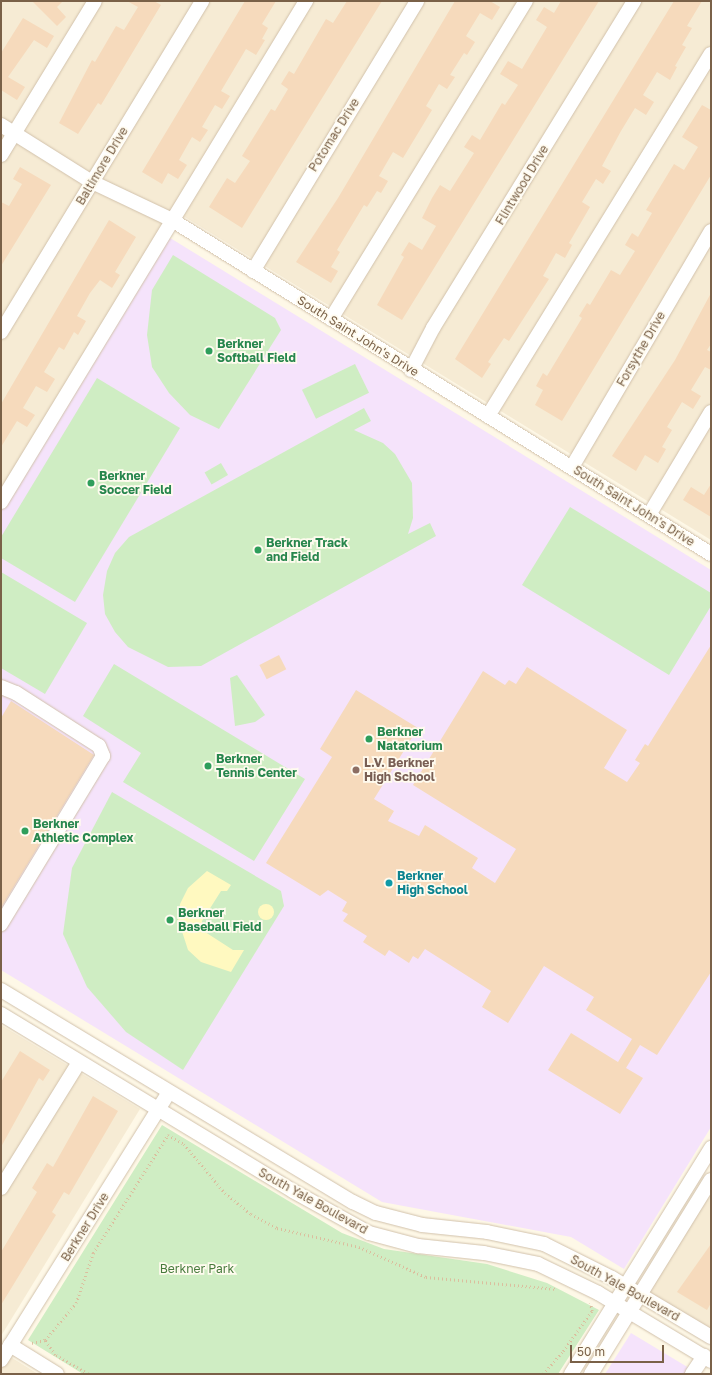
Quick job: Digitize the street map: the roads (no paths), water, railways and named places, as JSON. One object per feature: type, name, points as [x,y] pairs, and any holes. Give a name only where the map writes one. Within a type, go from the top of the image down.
[{"type":"street","points":[[1,155],[95,1]]},
{"type":"street","name":"Baltimore Drive","points":[[1,332],[202,1]]},
{"type":"street","points":[[1,502],[306,1]]},
{"type":"street","name":"Potomac Drive","points":[[253,271],[417,1]]},
{"type":"street","points":[[332,319],[526,1]]},
{"type":"street","name":"Flintwood Drive","points":[[412,370],[433,328],[634,1]]},
{"type":"street","points":[[488,416],[711,54]]},
{"type":"street","name":"South Saint John's Drive","points":[[1,126],[92,182],[172,220],[711,554]]},
{"type":"street","name":"Forsythe Drive","points":[[572,467],[711,231]]},
{"type":"street","points":[[649,515],[711,412]]},
{"type":"street","points":[[1,687],[16,693],[99,746],[103,756],[1,924]]},
{"type":"street","name":"South Yale Boulevard","points":[[1,990],[168,1092],[353,1202],[398,1219],[544,1244],[626,1287],[711,1337]]},
{"type":"street","points":[[2,1016],[14,998]]},
{"type":"street","name":"South Yale Boulevard","points":[[2,1016],[343,1220],[369,1233],[393,1239],[538,1264],[616,1303],[708,1358]]},
{"type":"street","points":[[1,1188],[79,1062]]},
{"type":"street","name":"Berkner Drive","points":[[1,1360],[168,1092]]},
{"type":"street","points":[[185,1126],[195,1108]]},
{"type":"street","points":[[571,1374],[711,1148]]},
{"type":"street","points":[[590,1374],[711,1180]]},
{"type":"street","points":[[393,1239],[398,1219]]},
{"type":"street","points":[[10,1345],[57,1374]]},
{"type":"street","points":[[692,1374],[708,1358]]},
{"type":"place","name":"Berkner Softball Field","points":[[209,351]]},
{"type":"place","name":"Berkner Soccer Field","points":[[91,483]]},
{"type":"place","name":"Berkner Track and Field","points":[[258,550]]},
{"type":"place","name":"Berkner Natatorium","points":[[369,739]]},
{"type":"place","name":"Berkner Tennis Center","points":[[208,766]]},
{"type":"place","name":"L.V. Berkner High School","points":[[356,770]]},
{"type":"place","name":"Berkner Athletic Complex","points":[[25,831]]},
{"type":"place","name":"Berkner High School","points":[[389,883]]},
{"type":"place","name":"Berkner Baseball Field","points":[[170,920]]},
{"type":"park label","name":"Berkner Park","points":[[197,1269]]}]
